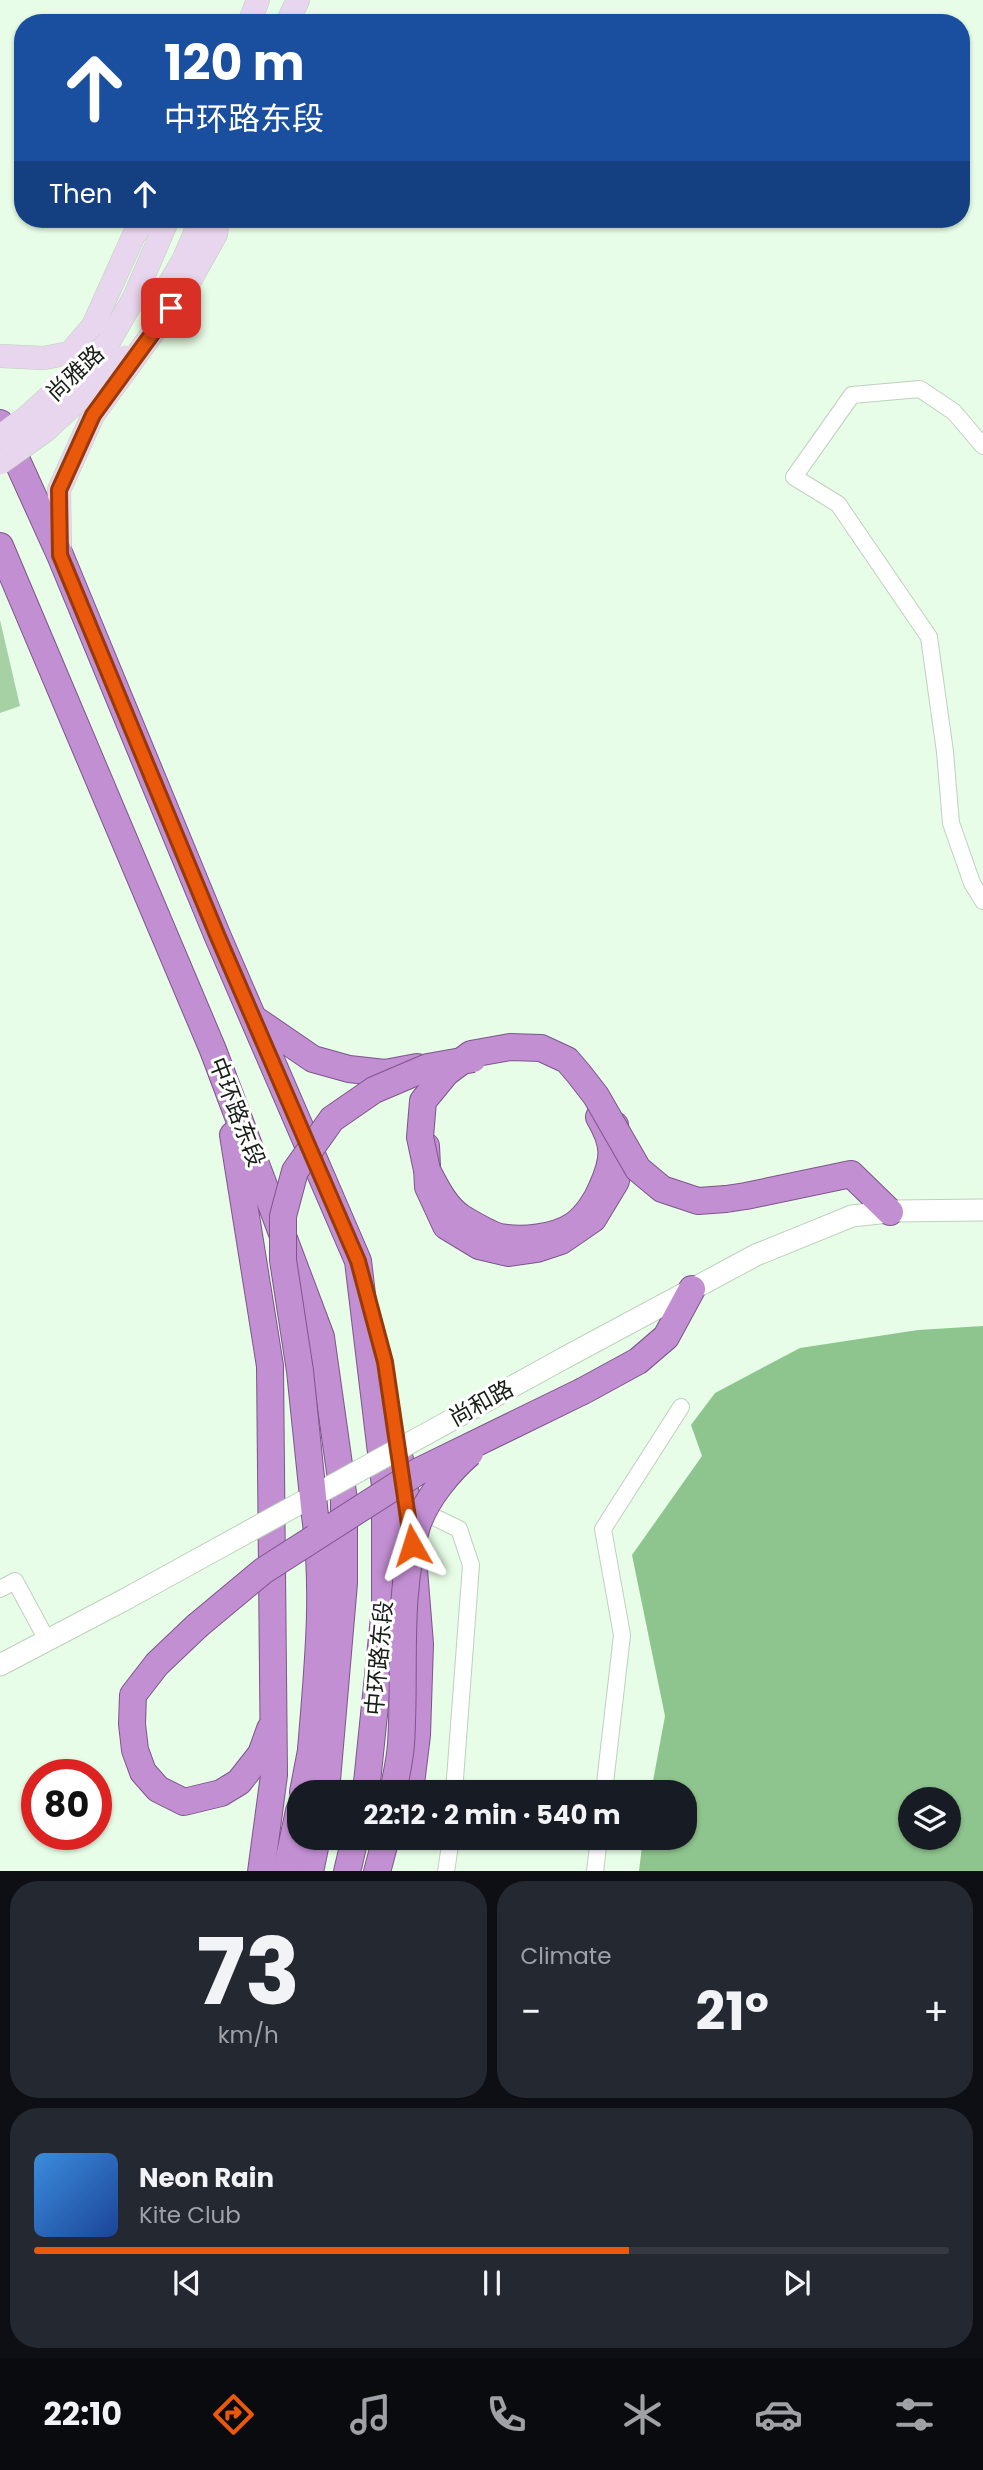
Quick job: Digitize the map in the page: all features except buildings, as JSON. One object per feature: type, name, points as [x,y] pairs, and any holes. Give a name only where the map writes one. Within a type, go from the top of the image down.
[{"type":"highway","name":"中环路东段","points":[[0,423],[60,555],[358,1261],[385,1486],[385,1608],[367,1780]]},
{"type":"highway","name":"中环路东段","points":[[1,552],[224,1079],[321,1336],[344,1500],[344,1583],[327,1780]]},
{"type":"highway","points":[[254,1019],[313,1059],[349,1069],[385,1073],[420,1066],[508,1040],[542,1043],[577,1062],[596,1081],[612,1109],[619,1155],[616,1181],[593,1219],[561,1241],[537,1249],[509,1253],[479,1246],[446,1226],[428,1187],[426,1144],[430,1118],[448,1081],[473,1059]]},
{"type":"highway","points":[[311,1750],[318,1655],[320,1553],[300,1371],[283,1260],[283,1216],[296,1171],[332,1119],[374,1090],[428,1067],[473,1059],[512,1055],[544,1061],[568,1073],[586,1095],[612,1143],[610,1168],[597,1200],[573,1226],[537,1238],[499,1237],[460,1217],[442,1198],[427,1170],[420,1137],[424,1101],[446,1073],[471,1054],[510,1047],[541,1048],[567,1060],[596,1096],[638,1169],[662,1189],[698,1200],[726,1199],[851,1174],[890,1212]]},
{"type":"highway","points":[[224,1079],[270,1366],[274,1775],[261,1871]]},
{"type":"highway","points":[[358,1261],[385,1362],[408,1511],[420,1644],[417,1735],[411,1780]]},
{"type":"highway","points":[[274,1718],[261,1754],[239,1782],[221,1793],[184,1802],[158,1789],[143,1772],[135,1751],[133,1695],[157,1664],[197,1626],[263,1572],[419,1471],[583,1391],[638,1361],[666,1337],[692,1289]]},
{"type":"highway","points":[[395,1780],[401,1746],[406,1582],[418,1524],[444,1481],[458,1464],[489,1437]]},
{"type":"highway","points":[[305,1780],[344,1583]]},
{"type":"highway","points":[[286,1871],[291,1850]]},
{"type":"highway","points":[[310,1871],[314,1850]]},
{"type":"highway","points":[[347,1871],[352,1850]]},
{"type":"highway","points":[[377,1871],[383,1850]]},
{"type":"highway","points":[[396,1871],[400,1850]]},
{"type":"main road","points":[[0,356],[44,358],[70,353],[93,327],[139,228]]},
{"type":"main road","name":"尚雅路","points":[[0,437],[116,350],[134,298],[164,228]]},
{"type":"main road","name":"尚雅路","points":[[0,463],[44,431],[116,350],[183,261],[197,228]]},
{"type":"main road","points":[[60,555],[59,490],[93,415],[187,286],[217,228]]},
{"type":"street","points":[[983,446],[954,412],[920,389],[852,395],[794,477],[838,504],[929,638],[945,752],[951,822],[972,883],[983,901]]},
{"type":"street","name":"尚和路","points":[[0,1665],[756,1255],[852,1216],[890,1212],[983,1210]]},
{"type":"street","points":[[605,1780],[622,1635],[603,1528],[681,1407]]},
{"type":"street","points":[[408,1511],[417,1509],[459,1529],[471,1565],[455,1780]]},
{"type":"street","points":[[0,1589],[15,1581],[47,1640]]},
{"type":"street","points":[[446,1871],[449,1850]]},
{"type":"street","points":[[594,1871],[597,1850]]},
{"type":"green space","points":[[0,620],[20,706],[0,713]]},
{"type":"green space","points":[[983,1326],[983,1871],[639,1871],[642,1850],[697,1850],[697,1780],[653,1780],[665,1716],[632,1555],[702,1456],[691,1425],[715,1393],[800,1348],[918,1330]]},
{"type":"route","points":[[171,308],[93,415],[59,490],[60,555],[218,937],[358,1261],[385,1362],[412,1545]]}]
